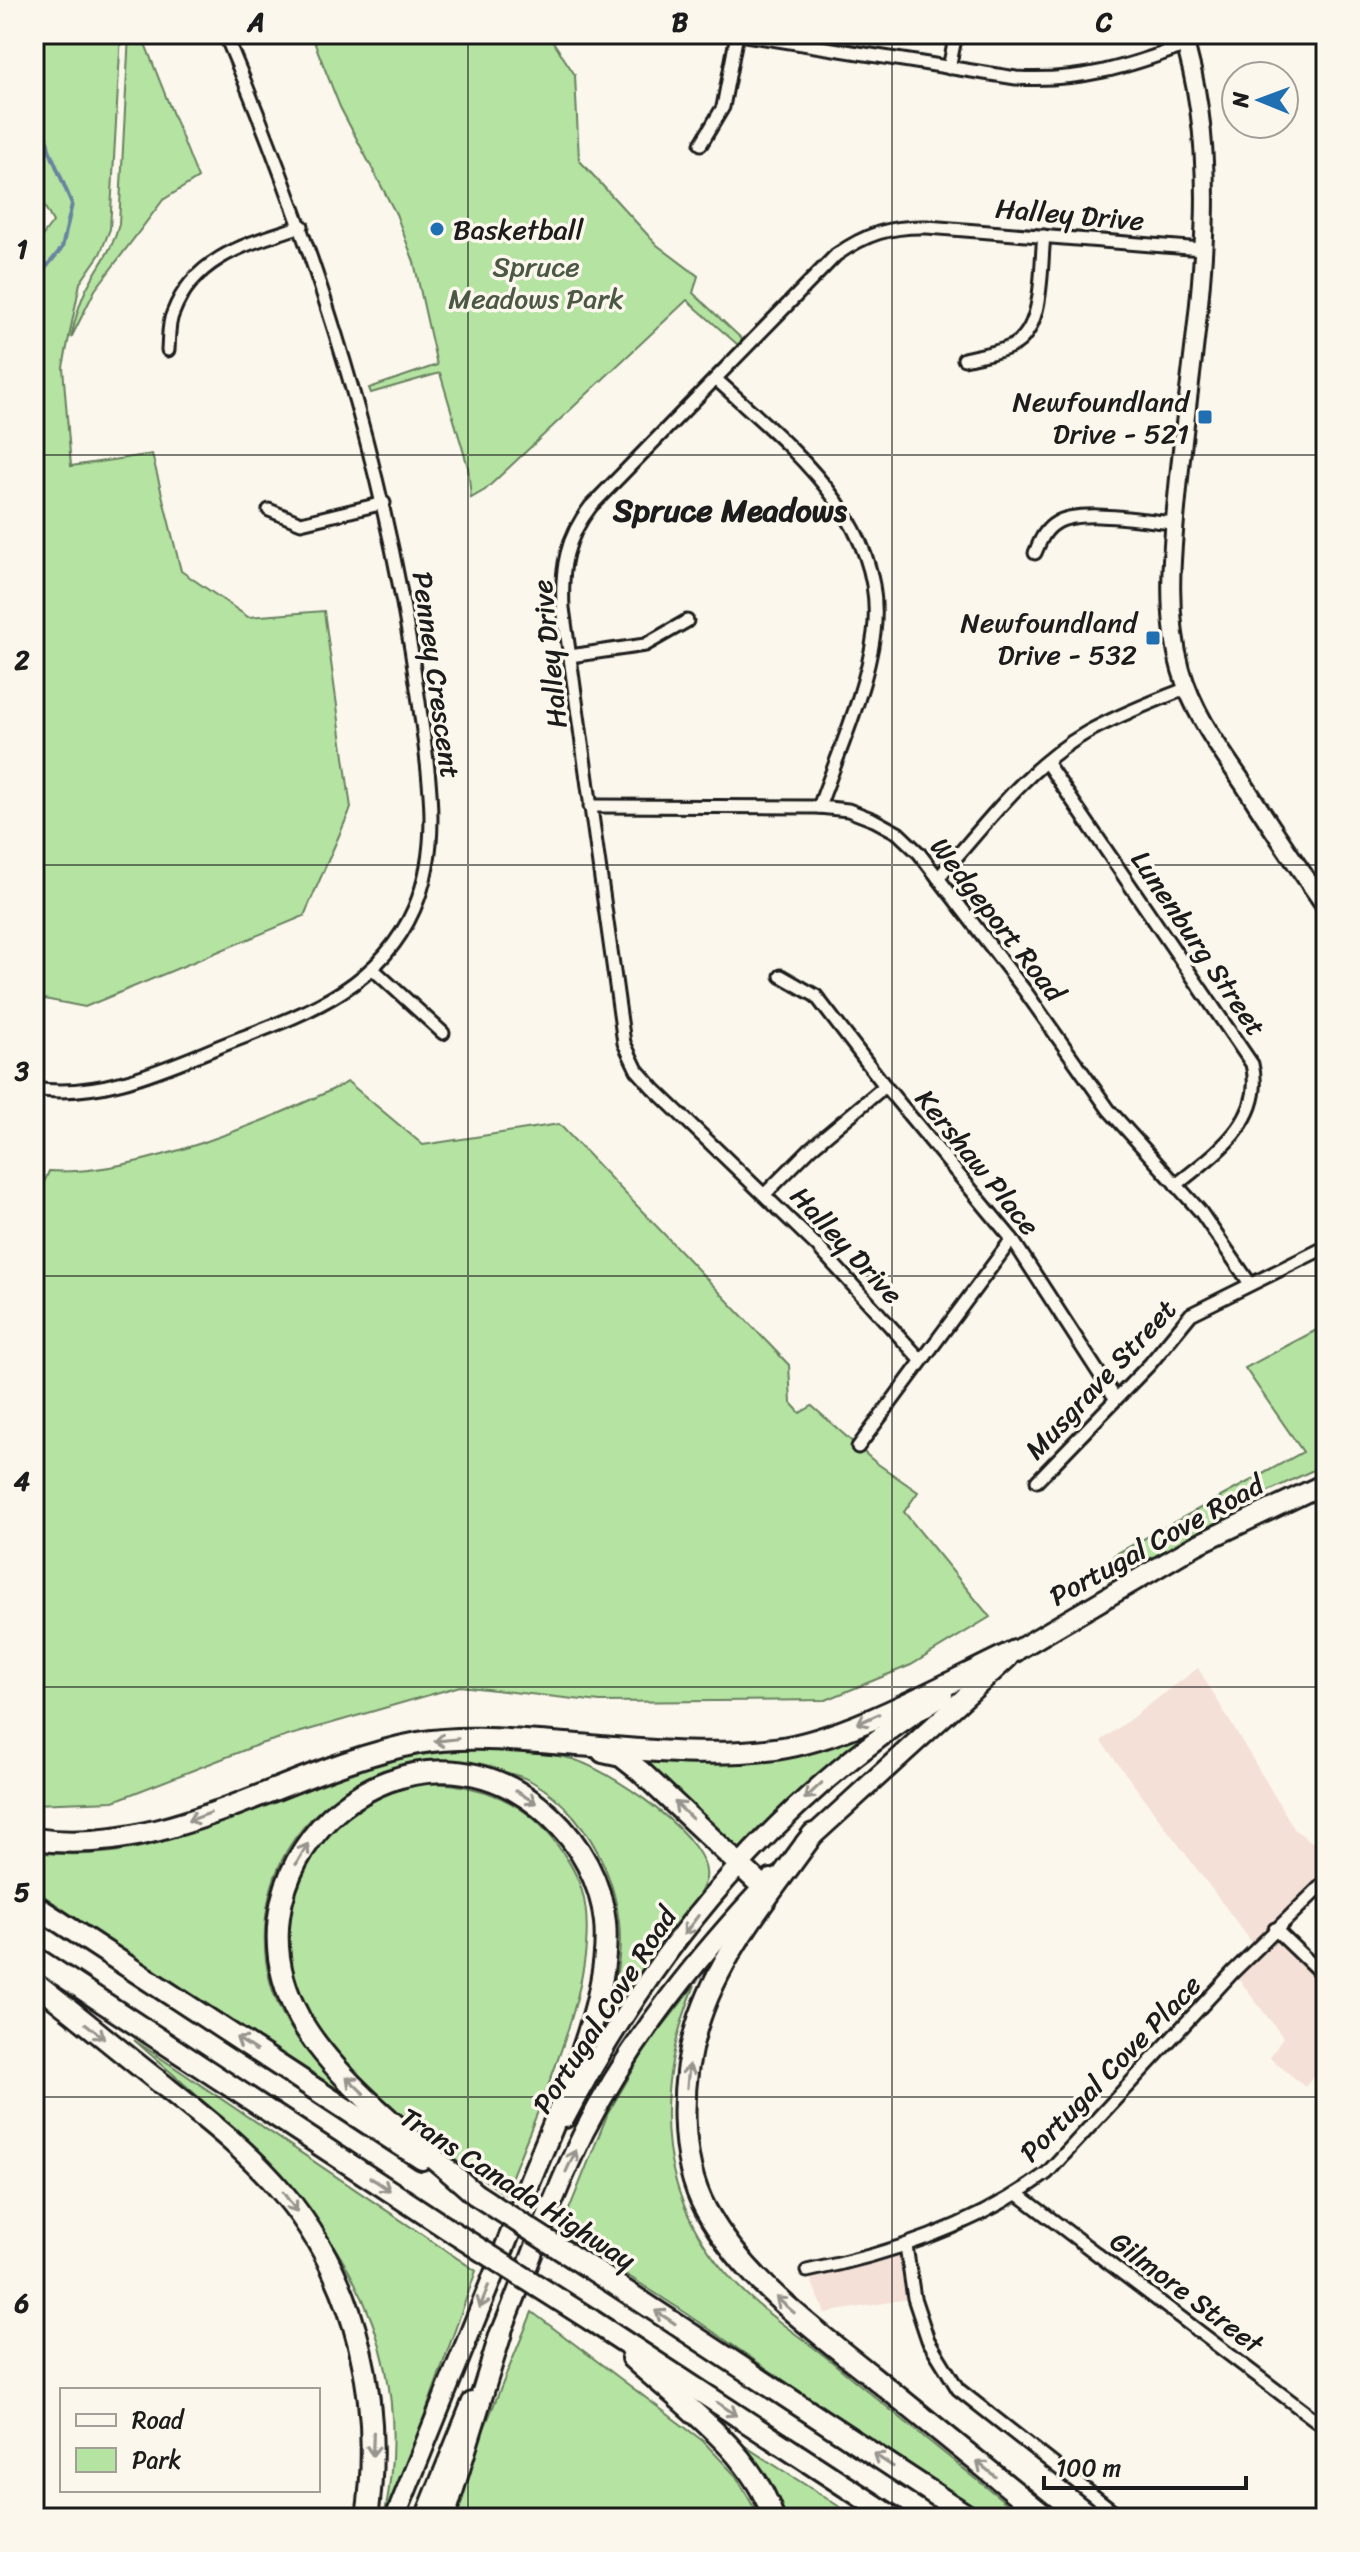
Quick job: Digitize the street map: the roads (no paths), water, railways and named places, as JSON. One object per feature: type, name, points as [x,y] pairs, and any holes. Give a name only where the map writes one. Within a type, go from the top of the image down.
[{"type":"highway","points":[[34,1839],[57,1842],[112,1840],[167,1828],[363,1758],[418,1743],[475,1737],[710,1753],[776,1749],[829,1737],[1015,1651]]},
{"type":"highway","points":[[564,1743],[621,1756],[763,1887]]},
{"type":"highway","points":[[475,2194],[322,2052],[300,2019],[283,1978],[279,1939],[283,1897],[298,1858],[318,1827],[343,1805],[374,1786],[415,1774],[462,1773],[502,1782],[537,1804],[571,1835],[594,1878],[605,1920],[606,1961],[599,2001],[523,2198]]},
{"type":"highway","points":[[813,1834],[746,1927],[697,2026],[688,2071],[686,2117],[691,2167],[705,2208],[734,2251],[777,2299],[1047,2518]]},
{"type":"highway","name":"Trans Canada Highway","points":[[34,1905],[971,2518]]},
{"type":"highway","points":[[34,1957],[894,2518]]},
{"type":"highway","points":[[34,1982],[214,2125],[276,2185],[304,2222],[343,2295],[364,2363],[374,2431],[367,2518]]},
{"type":"highway","points":[[591,2320],[737,2456],[755,2477],[773,2518]]},
{"type":"highway","points":[[444,2518],[501,2333]]},
{"type":"main road","name":"Portugal Cove Road","points":[[395,2518],[523,2198],[576,2097],[624,2020],[739,1864],[849,1759],[892,1726],[1196,1545],[1326,1483]]},
{"type":"main road","name":"Portugal Cove Road","points":[[425,2518],[550,2206],[585,2131],[623,2065],[677,1987],[813,1834],[1015,1651]]},
{"type":"street","name":"Penney Crescent","points":[[34,1089],[71,1092],[120,1084],[328,1003],[374,970],[414,909],[426,875],[432,809],[414,664],[384,503],[353,383],[302,226],[225,34]]},
{"type":"street","points":[[701,144],[723,107],[738,34],[1016,78],[1076,79],[1099,75],[1184,40],[1197,88],[1203,149],[1202,249],[1174,523],[1172,616],[1187,688],[1207,729],[1326,907]]},
{"type":"street","points":[[949,68],[956,34]]},
{"type":"street","points":[[168,350],[172,313],[204,268],[233,249],[302,226]]},
{"type":"street","name":"Halley Drive","points":[[921,1360],[765,1194],[654,1089],[637,1070],[624,1043],[570,656],[562,577],[566,550],[575,526],[718,381],[836,255],[861,238],[899,226],[1202,249]]},
{"type":"street","points":[[964,359],[1011,346],[1027,333],[1034,315],[1044,236]]},
{"type":"street","points":[[718,381],[816,475],[845,510],[864,548],[874,588],[874,633],[819,807]]},
{"type":"street","points":[[269,510],[301,523],[384,503]]},
{"type":"street","points":[[1035,553],[1048,529],[1063,519],[1088,517],[1174,523]]},
{"type":"street","points":[[570,656],[645,645],[687,621]]},
{"type":"street","points":[[938,878],[997,808],[1046,762],[1086,734],[1187,688]]},
{"type":"street","name":"Lunenburg Street","points":[[1046,762],[1252,1064],[1255,1091],[1244,1123],[1176,1185]]},
{"type":"street","name":"Wedgeport Road","points":[[590,806],[819,807],[848,810],[898,833],[938,878],[1025,991],[1109,1110],[1200,1211],[1249,1282]]},
{"type":"street","points":[[374,970],[443,1033]]},
{"type":"street","name":"Kershaw Place","points":[[781,976],[816,996],[885,1086],[1012,1239],[1115,1398]]},
{"type":"street","points":[[765,1194],[829,1131],[885,1086]]},
{"type":"street","points":[[858,1447],[1012,1239]]},
{"type":"street","name":"Musgrave Street","points":[[1037,1481],[1191,1314],[1249,1282],[1326,1247]]},
{"type":"street","name":"Portugal Cove Place","points":[[807,2271],[906,2246],[1018,2194],[1070,2150],[1275,1929],[1326,1881]]},
{"type":"street","points":[[1275,1929],[1326,1978]]},
{"type":"street","name":"Gilmore Street","points":[[1018,2194],[1326,2428]]},
{"type":"street","points":[[906,2246],[914,2298],[928,2340],[958,2389],[1122,2518]]},
{"type":"waterway","points":[[34,85],[49,149],[72,204],[62,248],[34,282]]},
{"type":"place","name":"Basketball","points":[[437,229]]},
{"type":"place","name":"Newfoundland Drive - 521","points":[[1205,417]]},
{"type":"place","name":"Newfoundland Drive - 532","points":[[1153,638]]},
{"type":"district","name":"Spruce Meadows","points":[[730,510]]},
{"type":"park label","name":"Spruce Meadows Park","points":[[536,282]]}]
